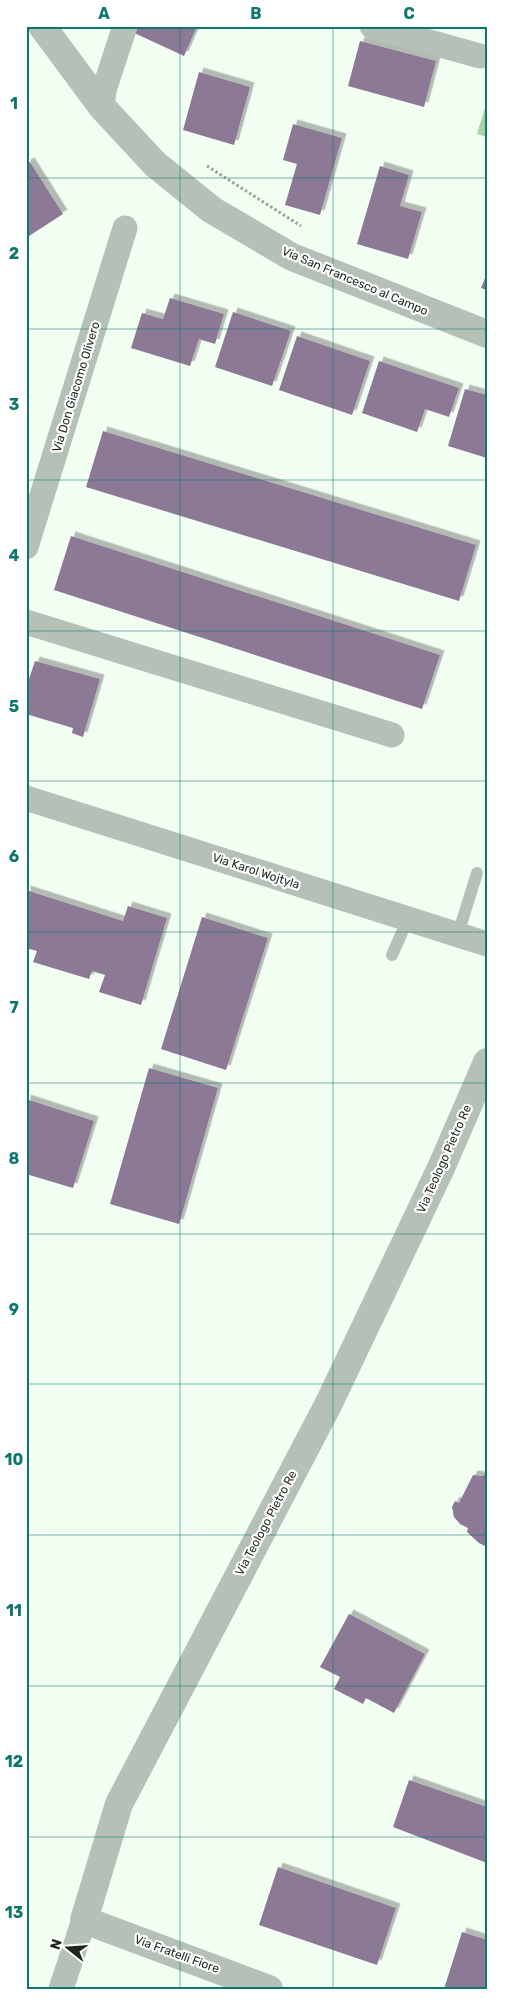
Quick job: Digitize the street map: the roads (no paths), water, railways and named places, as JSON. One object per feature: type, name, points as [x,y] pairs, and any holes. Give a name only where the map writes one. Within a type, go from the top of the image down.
[{"type":"street","name":"Via San Francesco al Campo","points":[[42,26],[102,107],[155,164],[212,210],[292,257],[487,334]]},
{"type":"street","points":[[102,107],[104,90],[125,26]]},
{"type":"street","points":[[372,26],[480,56]]},
{"type":"street","name":"Via Don Giacomo Olivero","points":[[26,547],[125,228]]},
{"type":"street","points":[[26,622],[392,735]]},
{"type":"street","name":"Via Karol Wojtyla","points":[[26,798],[487,944]]},
{"type":"street","name":"Via Teologo Pietro Re","points":[[61,1989],[119,1804],[328,1405],[441,1168],[487,1062]]},
{"type":"street","name":"Via Fratelli Fiore","points":[[84,1920],[269,1989]]},
{"type":"lane","points":[[458,934],[477,873]]},
{"type":"lane","points":[[392,955],[408,919]]}]
